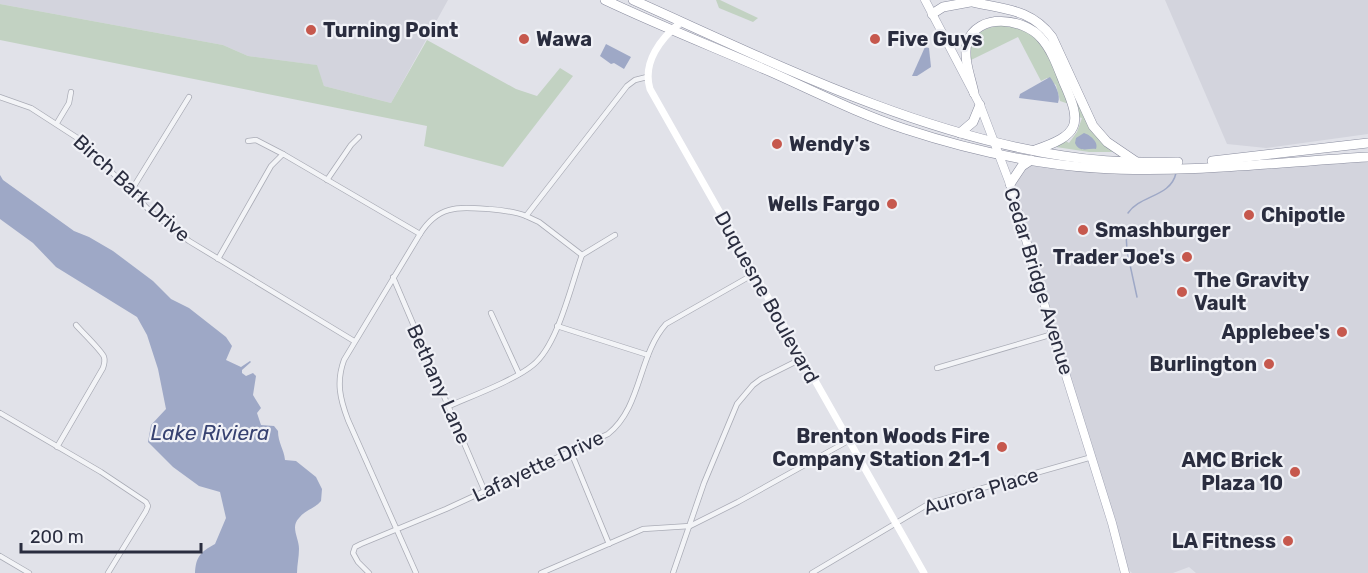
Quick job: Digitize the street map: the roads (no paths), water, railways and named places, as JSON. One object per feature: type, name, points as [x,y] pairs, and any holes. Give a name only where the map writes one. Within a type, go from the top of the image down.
[{"type":"highway","points":[[605,0],[880,120],[943,141],[999,153],[1137,162],[1207,161],[1368,143]]},
{"type":"highway","points":[[633,0],[811,79],[898,113],[960,133],[995,141],[1032,155],[1097,168],[1137,169],[1368,157]]},
{"type":"highway","points":[[932,14],[943,6],[969,1],[1021,13],[1044,25],[1099,134],[1116,150],[1137,162]]},
{"type":"highway","points":[[974,93],[966,58],[967,44],[971,35],[977,28],[998,21],[1010,22],[1032,30],[1041,37],[1049,48],[1074,105],[1076,115],[1070,132],[1064,138],[1032,155],[1010,184]]},
{"type":"highway","points":[[960,133],[973,122],[980,105]]},
{"type":"main road","name":"Cedar Bridge Avenue","points":[[925,0],[980,105],[995,141],[1010,184],[1053,334],[1126,571]]},
{"type":"street","points":[[526,216],[627,86],[635,80],[646,77],[651,58],[670,30],[681,21]]},
{"type":"street","name":"Duquesne Boulevard","points":[[646,77],[650,89],[801,359],[924,573]]},
{"type":"street","points":[[57,123],[69,103],[71,92]]},
{"type":"street","name":"Birch Bark Drive","points":[[0,97],[31,108],[79,139],[165,224],[189,241],[354,341]]},
{"type":"street","points":[[131,191],[189,97]]},
{"type":"street","points":[[327,180],[359,137]]},
{"type":"street","points":[[248,141],[256,140],[283,154],[420,234]]},
{"type":"street","points":[[218,259],[271,166],[283,154]]},
{"type":"street","points":[[416,573],[340,400],[339,373],[354,341],[420,234],[431,220],[448,210],[462,207],[498,210],[526,216],[539,222],[582,255]]},
{"type":"street","points":[[449,406],[519,374],[538,360],[553,337],[582,255],[615,235]]},
{"type":"street","name":"Lafayette Drive","points":[[369,573],[358,562],[353,550],[361,544],[485,492],[608,434],[616,427],[628,409],[656,335],[666,324],[754,274]]},
{"type":"street","name":"Bethany Lane","points":[[393,277],[485,492]]},
{"type":"street","points":[[491,313],[519,374]]},
{"type":"street","points":[[57,447],[103,368],[104,362],[104,357],[99,350],[76,325]]},
{"type":"street","points":[[557,326],[648,355]]},
{"type":"street","points":[[937,368],[1053,334]]},
{"type":"street","points":[[674,573],[704,483],[737,404],[761,379],[801,359]]},
{"type":"street","points":[[0,413],[147,502],[146,511],[108,573]]},
{"type":"street","points":[[541,573],[643,529],[690,526],[848,441]]},
{"type":"street","points":[[571,452],[609,544]]},
{"type":"street","name":"Aurora Place","points":[[812,573],[930,503],[1092,456]]},
{"type":"street","points":[[0,556],[29,573]]},
{"type":"water","points":[[606,44],[631,57],[624,69],[600,56]]},
{"type":"water","points":[[925,47],[929,48],[931,67],[917,76],[912,76]]},
{"type":"water","points":[[1050,77],[1056,86],[1058,103],[1019,98],[1020,94]]},
{"type":"water","points":[[1084,133],[1095,141],[1096,149],[1081,149],[1077,146],[1076,138]]},
{"type":"water","name":"Lake Riviera","points":[[0,175],[3,180],[74,231],[113,251],[153,281],[171,299],[189,308],[226,337],[232,346],[226,360],[241,367],[251,362],[242,370],[242,373],[246,376],[253,373],[256,376],[253,395],[261,408],[257,413],[261,425],[274,426],[278,431],[285,460],[296,461],[316,477],[322,489],[321,501],[296,521],[299,545],[297,573],[195,573],[198,559],[202,552],[215,544],[226,518],[220,492],[199,486],[173,467],[148,442],[151,425],[166,409],[158,369],[147,335],[137,317],[56,267],[33,243],[0,219]]},
{"type":"waterway","points":[[1128,213],[1133,207],[1168,187],[1176,173]]},
{"type":"waterway","points":[[1126,233],[1127,251],[1137,297]]},
{"type":"place","name":"Turning Point","points":[[311,30]]},
{"type":"place","name":"Wawa","points":[[524,39]]},
{"type":"place","name":"Five Guys","points":[[875,39]]},
{"type":"place","name":"Wendy's","points":[[777,144]]},
{"type":"place","name":"Wells Fargo","points":[[892,204]]},
{"type":"place","name":"Chipotle","points":[[1249,215]]},
{"type":"place","name":"Smashburger","points":[[1083,230]]},
{"type":"place","name":"Trader Joe's","points":[[1187,257]]},
{"type":"place","name":"The Gravity Vault","points":[[1182,292]]},
{"type":"place","name":"Applebee's","points":[[1342,332]]},
{"type":"place","name":"Burlington","points":[[1269,364]]},
{"type":"place","name":"Brenton Woods Fire Company Station 21-1","points":[[1002,447]]},
{"type":"place","name":"AMC Brick Plaza 10","points":[[1295,472]]},
{"type":"place","name":"LA Fitness","points":[[1288,541]]}]
